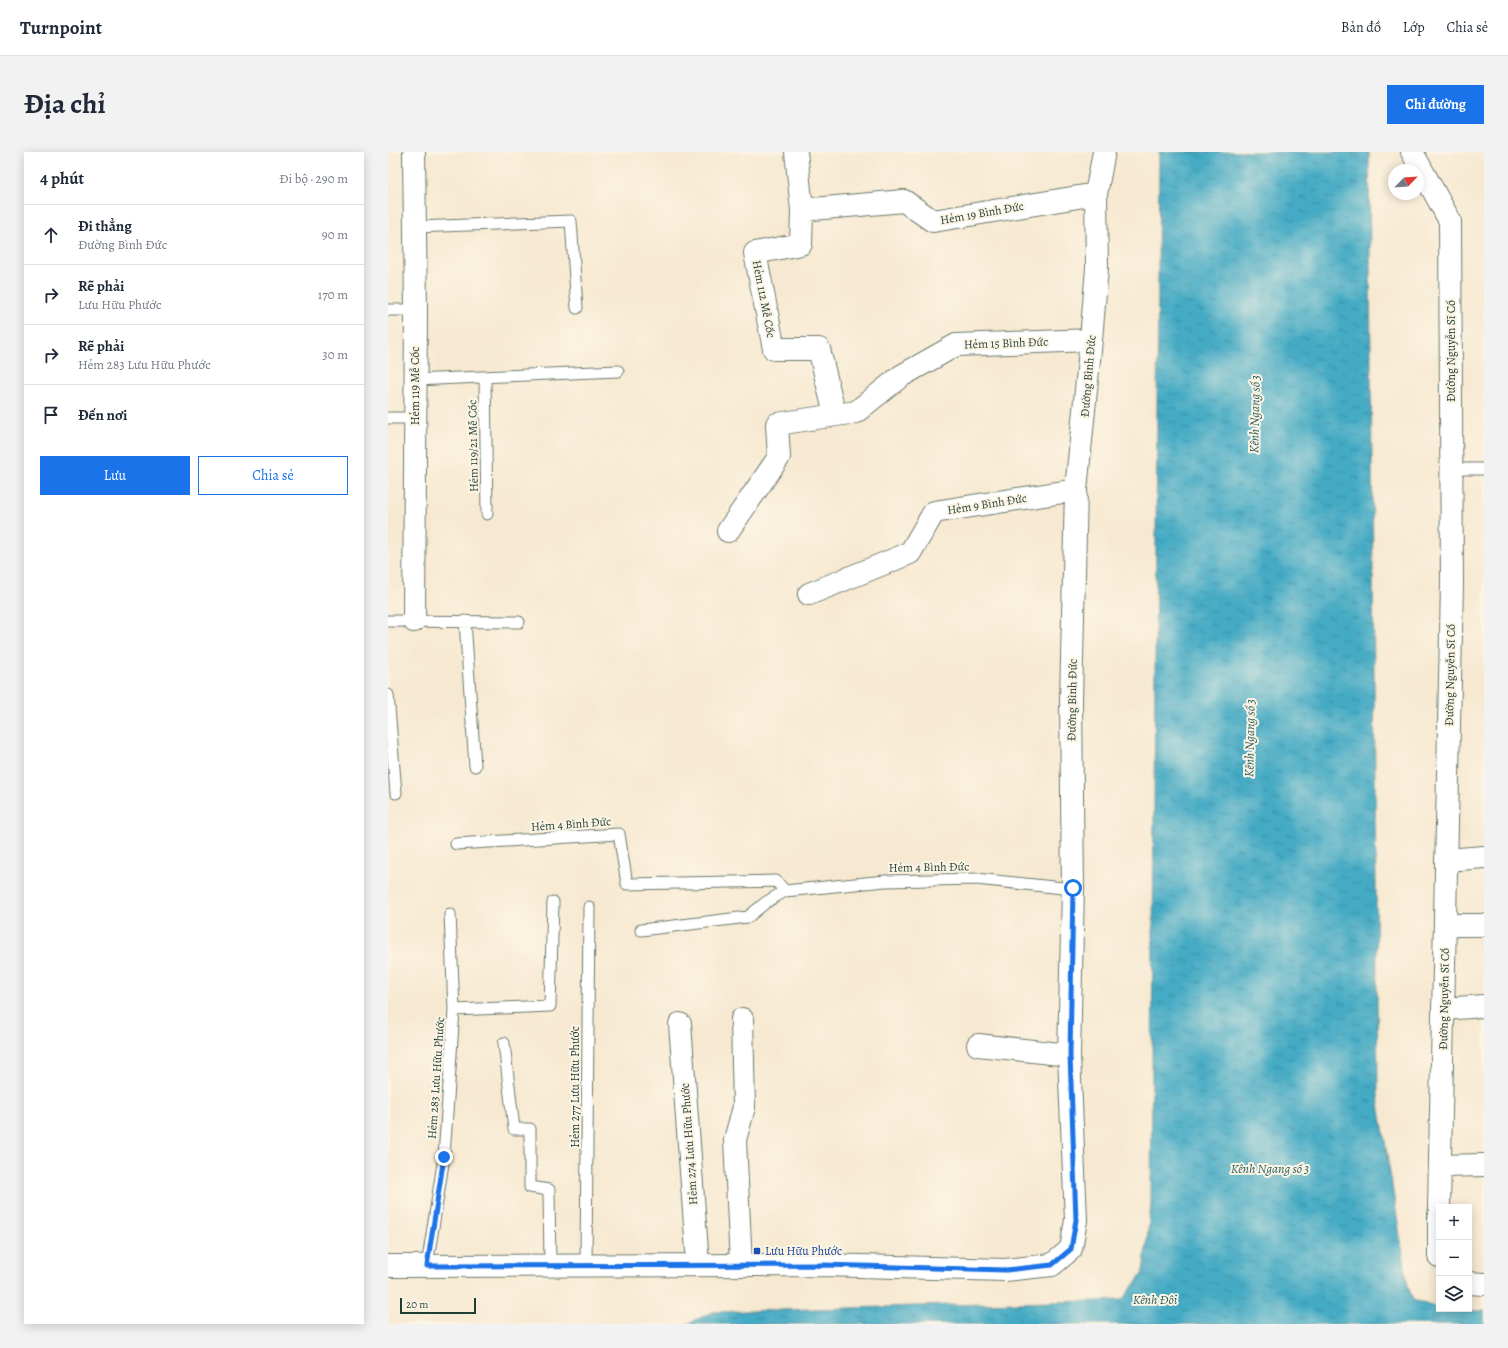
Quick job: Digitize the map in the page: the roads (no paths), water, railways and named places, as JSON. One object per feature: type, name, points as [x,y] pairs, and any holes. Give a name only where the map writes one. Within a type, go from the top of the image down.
[{"type":"street","name":"Hẻm 119 Mễ Cốc","points":[[414,152],[416,310],[414,621]]},
{"type":"street","name":"Hẻm 112 Mễ Cốc","points":[[796,152],[802,210],[801,244],[755,253],[774,349],[819,349],[835,415]]},
{"type":"street","name":"Đường Bình Đức","points":[[741,1265],[823,1265],[1006,1270],[1052,1265],[1071,1249],[1076,1220],[1070,1055],[1073,888],[1071,700],[1076,490],[1097,268],[1096,194],[1104,152]]},
{"type":"street","name":"Đường Nguyễn Sĩ Cố","points":[[1412,152],[1450,221],[1451,599],[1439,1204]]},
{"type":"street","name":"Hẻm 19 Bình Đức","points":[[802,210],[904,200],[933,221],[1096,194]]},
{"type":"street","name":"Hẻm 15 Bình Đức","points":[[728,531],[780,457],[777,424],[856,412],[901,376],[956,345],[1091,340]]},
{"type":"street","name":"Hẻm 9 Bình Đức","points":[[809,594],[910,553],[934,512],[1076,490]]},
{"type":"street","points":[[1446,860],[1484,857]]},
{"type":"street","points":[[1445,925],[1484,925]]},
{"type":"street","points":[[1443,1009],[1484,1006]]},
{"type":"street","points":[[388,1266],[741,1265],[734,1140],[744,1106],[742,1019]]},
{"type":"street","name":"Hẻm 274 Lưu Hữu Phước","points":[[680,1024],[698,1265]]},
{"type":"street","points":[[978,1045],[1070,1055]]},
{"type":"street","points":[[1440,1166],[1484,1165]]},
{"type":"street","points":[[1472,1283],[1484,1284]]},
{"type":"lane","points":[[415,227],[571,221],[577,308]]},
{"type":"lane","points":[[388,310],[416,310]]},
{"type":"lane","points":[[415,380],[618,371]]},
{"type":"lane","name":"Hẻm 119/21 Mễ Cốc","points":[[485,377],[487,514]]},
{"type":"lane","points":[[388,418],[415,418]]},
{"type":"lane","points":[[1451,469],[1484,469]]},
{"type":"lane","points":[[388,621],[519,622]]},
{"type":"lane","points":[[465,621],[475,766]]},
{"type":"lane","points":[[388,695],[396,793]]},
{"type":"lane","name":"Hẻm 4 Bình Đức","points":[[456,844],[619,834],[627,884],[776,881],[785,891]]},
{"type":"lane","name":"Hẻm 4 Bình Đức","points":[[641,930],[748,917],[765,902],[785,891],[885,880],[976,879],[1073,888]]},
{"type":"lane","name":"Hẻm 283 Lưu Hữu Phước","points":[[454,1010],[550,1006],[553,902]]},
{"type":"lane","name":"Hẻm 277 Lưu Hữu Phước","points":[[586,1266],[589,908]]},
{"type":"lane","name":"Hẻm 283 Lưu Hữu Phước","points":[[427,1266],[444,1157],[454,1010],[450,914]]},
{"type":"lane","points":[[504,1043],[514,1129],[530,1129],[530,1187],[549,1190],[550,1266]]},
{"type":"water","name":"Kênh Ngang số 3","points":[[1159,152],[1369,152],[1378,1097],[1408,1286],[1413,1300],[1436,1307],[1436,1312],[1484,1311],[1484,1324],[687,1324],[713,1312],[1122,1300],[1143,1273],[1151,1205]]},
{"type":"place","name":"Lưu Hữu Phước","points":[[757,1251]]},
{"type":"water label","name":"Kênh Đôi","points":[[1155,1299]]}]
